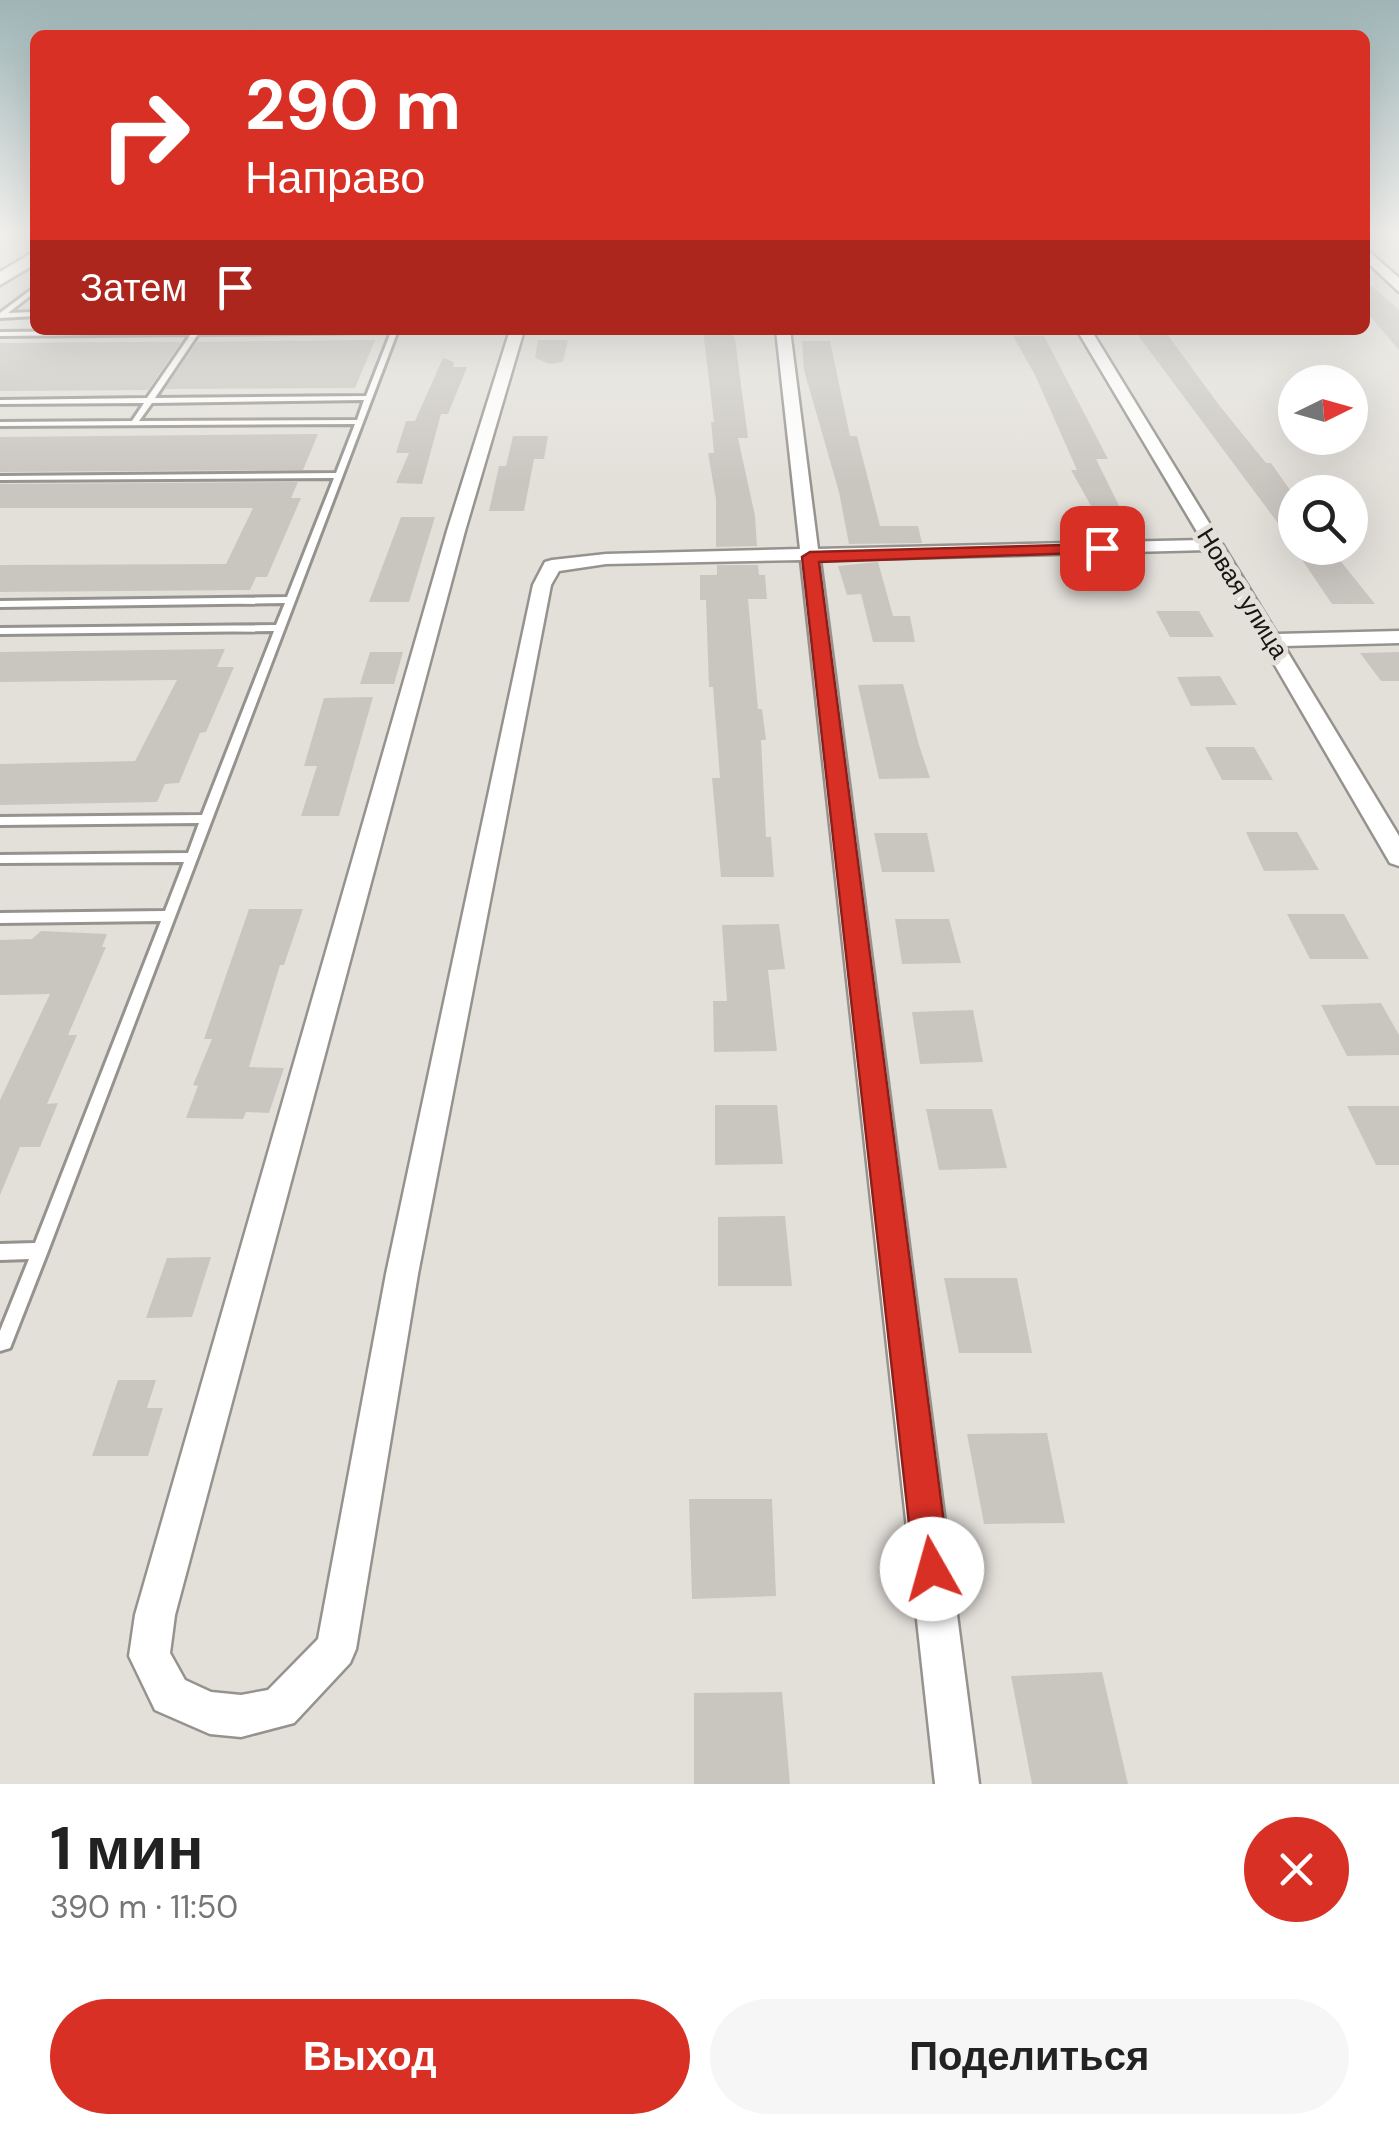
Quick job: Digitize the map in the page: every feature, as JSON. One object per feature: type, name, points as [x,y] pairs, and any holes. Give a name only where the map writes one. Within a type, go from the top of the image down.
[{"type":"street","points":[[514,335],[461,513],[155,1615],[149,1656],[170,1695],[210,1713],[241,1716],[279,1708],[336,1649],[402,1274],[486,850],[542,585],[552,566],[590,560],[1212,546]]},
{"type":"street","points":[[784,335],[957,1784]]},
{"type":"street","name":"Новая улица","points":[[1087,335],[1212,546],[1274,640],[1399,858]]},
{"type":"street","points":[[1274,640],[1399,637]]},
{"type":"lane","points":[[0,334],[30,334]]},
{"type":"lane","points":[[134,423],[193,335]]},
{"type":"lane","points":[[1,1348],[393,335]]},
{"type":"lane","points":[[0,402],[368,398]]},
{"type":"lane","points":[[0,424],[359,422]]},
{"type":"lane","points":[[0,478],[338,474]]},
{"type":"lane","points":[[0,604],[291,600]]},
{"type":"lane","points":[[0,631],[280,628]]},
{"type":"lane","points":[[0,821],[207,819]]},
{"type":"lane","points":[[0,859],[192,857]]},
{"type":"lane","points":[[0,918],[170,916]]},
{"type":"lane","points":[[0,1252],[40,1251]]},
{"type":"building","points":[[1372,318],[1399,318],[1399,350]]},
{"type":"building","points":[[704,335],[733,335],[748,438],[738,438],[755,516],[757,546],[716,547],[716,499],[708,453],[714,453]]},
{"type":"building","points":[[1138,335],[1168,335],[1219,405],[1266,463],[1271,463],[1279,475],[1278,523]]},
{"type":"building","points":[[1013,336],[1044,336],[1108,459],[1096,459],[1127,522],[1100,522],[1071,470],[1077,470],[1035,375]]},
{"type":"building","points":[[375,340],[355,388],[165,389],[197,342]]},
{"type":"building","points":[[538,340],[568,340],[563,362],[549,364],[535,358]]},
{"type":"building","points":[[802,341],[830,341],[850,436],[857,436],[880,526],[918,526],[922,543],[849,544],[839,492],[804,370]]},
{"type":"building","points":[[181,342],[148,390],[0,391],[0,343]]},
{"type":"building","points":[[443,358],[454,362],[453,367],[467,367],[448,414],[441,414],[422,484],[396,483],[409,453],[396,453],[406,421],[415,421]]},
{"type":"building","points":[[318,434],[303,470],[0,472],[0,437]]},
{"type":"building","points":[[513,436],[548,436],[544,459],[534,459],[524,511],[489,511],[499,466],[506,466]]},
{"type":"building","points":[[298,482],[291,498],[301,498],[267,577],[256,577],[250,590],[0,592],[0,565],[226,564],[253,508],[0,508],[0,484]]},
{"type":"building","points":[[401,517],[435,517],[409,602],[369,602]]},
{"type":"building","points":[[878,562],[893,616],[910,616],[915,642],[873,642],[861,594],[847,595],[838,566]]},
{"type":"building","points":[[717,565],[758,565],[759,575],[765,575],[767,599],[748,599],[758,709],[762,709],[766,740],[761,740],[766,837],[771,837],[774,877],[721,877],[712,778],[720,778],[713,687],[709,687],[706,600],[700,600],[700,575],[717,575]]},
{"type":"building","points":[[1306,565],[1344,565],[1375,604],[1332,604]]},
{"type":"building","points":[[1156,611],[1199,611],[1214,637],[1170,637]]},
{"type":"building","points":[[225,649],[217,667],[234,667],[206,732],[200,733],[179,783],[165,784],[157,802],[0,805],[0,764],[135,761],[177,680],[0,682],[0,652]]},
{"type":"building","points":[[370,652],[403,652],[394,684],[360,684]]},
{"type":"building","points":[[1399,652],[1399,681],[1381,681],[1360,653]]},
{"type":"building","points":[[1220,676],[1237,705],[1191,706],[1177,677]]},
{"type":"building","points":[[903,684],[930,778],[879,779],[858,685]]},
{"type":"building","points":[[373,697],[339,816],[301,816],[317,766],[304,766],[324,698]]},
{"type":"building","points":[[1205,747],[1254,747],[1273,780],[1222,780]]},
{"type":"building","points":[[1246,832],[1297,832],[1319,870],[1264,871]]},
{"type":"building","points":[[874,833],[927,833],[935,872],[882,872]]},
{"type":"building","points":[[249,909],[303,909],[284,965],[280,965],[249,1067],[284,1068],[269,1113],[246,1112],[243,1119],[186,1118],[198,1086],[193,1085],[212,1039],[204,1039]]},
{"type":"building","points":[[1287,914],[1344,914],[1369,959],[1310,959]]},
{"type":"building","points":[[895,919],[949,919],[961,963],[902,964]]},
{"type":"building","points":[[779,924],[785,969],[768,970],[777,1051],[714,1052],[713,1001],[727,1001],[722,925]]},
{"type":"building","points":[[41,931],[107,934],[102,947],[106,947],[68,1035],[77,1035],[47,1104],[58,1103],[40,1147],[20,1147],[0,1195],[0,1100],[50,994],[0,995],[0,940],[32,939]]},
{"type":"building","points":[[1381,1003],[1399,1035],[1399,1055],[1347,1056],[1321,1005]]},
{"type":"building","points":[[973,1010],[983,1062],[920,1064],[912,1012]]},
{"type":"building","points":[[715,1105],[777,1105],[783,1164],[715,1165]]},
{"type":"building","points":[[1347,1106],[1399,1106],[1399,1165],[1376,1165]]},
{"type":"building","points":[[926,1109],[992,1109],[1007,1168],[939,1170]]},
{"type":"building","points":[[785,1216],[792,1286],[718,1286],[718,1217]]},
{"type":"building","points":[[211,1257],[192,1317],[146,1318],[167,1258]]},
{"type":"building","points":[[944,1278],[1017,1278],[1032,1353],[959,1353]]},
{"type":"building","points":[[118,1380],[156,1380],[147,1408],[163,1408],[148,1456],[92,1456]]},
{"type":"building","points":[[1047,1433],[1065,1523],[984,1524],[967,1434]]},
{"type":"building","points":[[689,1499],[772,1499],[776,1596],[692,1599]]},
{"type":"building","points":[[1102,1672],[1128,1784],[1032,1784],[1011,1676]]},
{"type":"building","points":[[782,1692],[790,1784],[694,1784],[694,1693]]},
{"type":"route","points":[[932,1569],[810,557],[1102,548]]}]
